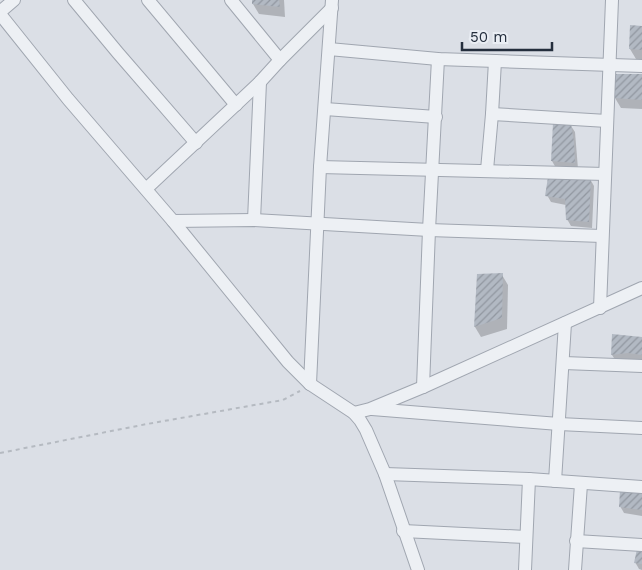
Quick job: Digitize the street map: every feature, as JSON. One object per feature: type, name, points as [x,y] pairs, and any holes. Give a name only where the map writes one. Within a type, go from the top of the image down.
[{"type":"street","points":[[14,0],[0,13],[68,99],[173,221],[288,362],[310,384],[354,413],[360,420],[385,474],[418,570]]},
{"type":"street","points":[[74,0],[196,143]]},
{"type":"street","points":[[148,0],[236,105]]},
{"type":"street","points":[[231,0],[280,60]]},
{"type":"street","points":[[600,308],[612,0]]},
{"type":"street","points":[[146,189],[260,82],[332,4]]},
{"type":"street","points":[[310,384],[319,223],[320,167],[332,4]]},
{"type":"street","points":[[329,49],[438,59],[642,66]]},
{"type":"street","points":[[424,387],[429,230],[438,59]]},
{"type":"street","points":[[487,170],[495,61]]},
{"type":"street","points":[[254,220],[260,82]]},
{"type":"street","points":[[325,109],[436,117]]},
{"type":"street","points":[[492,114],[607,121]]},
{"type":"street","points":[[320,167],[605,174]]},
{"type":"street","points":[[173,221],[254,220],[429,230],[602,236]]},
{"type":"street","points":[[354,413],[370,409],[424,387],[642,288]]},
{"type":"street","points":[[555,481],[566,323]]},
{"type":"street","points":[[564,363],[642,366]]},
{"type":"street","points":[[370,409],[559,424],[642,428]]},
{"type":"street","points":[[385,474],[529,479],[642,488]]},
{"type":"street","points":[[524,570],[529,479]]},
{"type":"street","points":[[575,570],[581,484]]},
{"type":"street","points":[[404,531],[526,537]]},
{"type":"street","points":[[576,541],[642,545]]},
{"type":"path","points":[[0,453],[283,400],[310,384]]},
{"type":"building","points":[[252,0],[279,0],[280,7],[252,4]]},
{"type":"building","points":[[630,25],[642,26],[642,50],[629,49]]},
{"type":"building","points":[[615,74],[642,74],[642,100],[614,98]]},
{"type":"building","points":[[553,123],[571,124],[575,163],[551,161]]},
{"type":"building","points":[[548,177],[566,179],[591,178],[589,222],[566,220],[565,199],[545,196]]},
{"type":"building","points":[[503,273],[502,318],[474,327],[477,274]]},
{"type":"building","points":[[612,334],[642,337],[642,355],[628,353],[611,355]]},
{"type":"building","points":[[620,490],[642,491],[642,510],[619,507]]},
{"type":"building","points":[[637,549],[642,549],[642,564],[634,563]]}]
